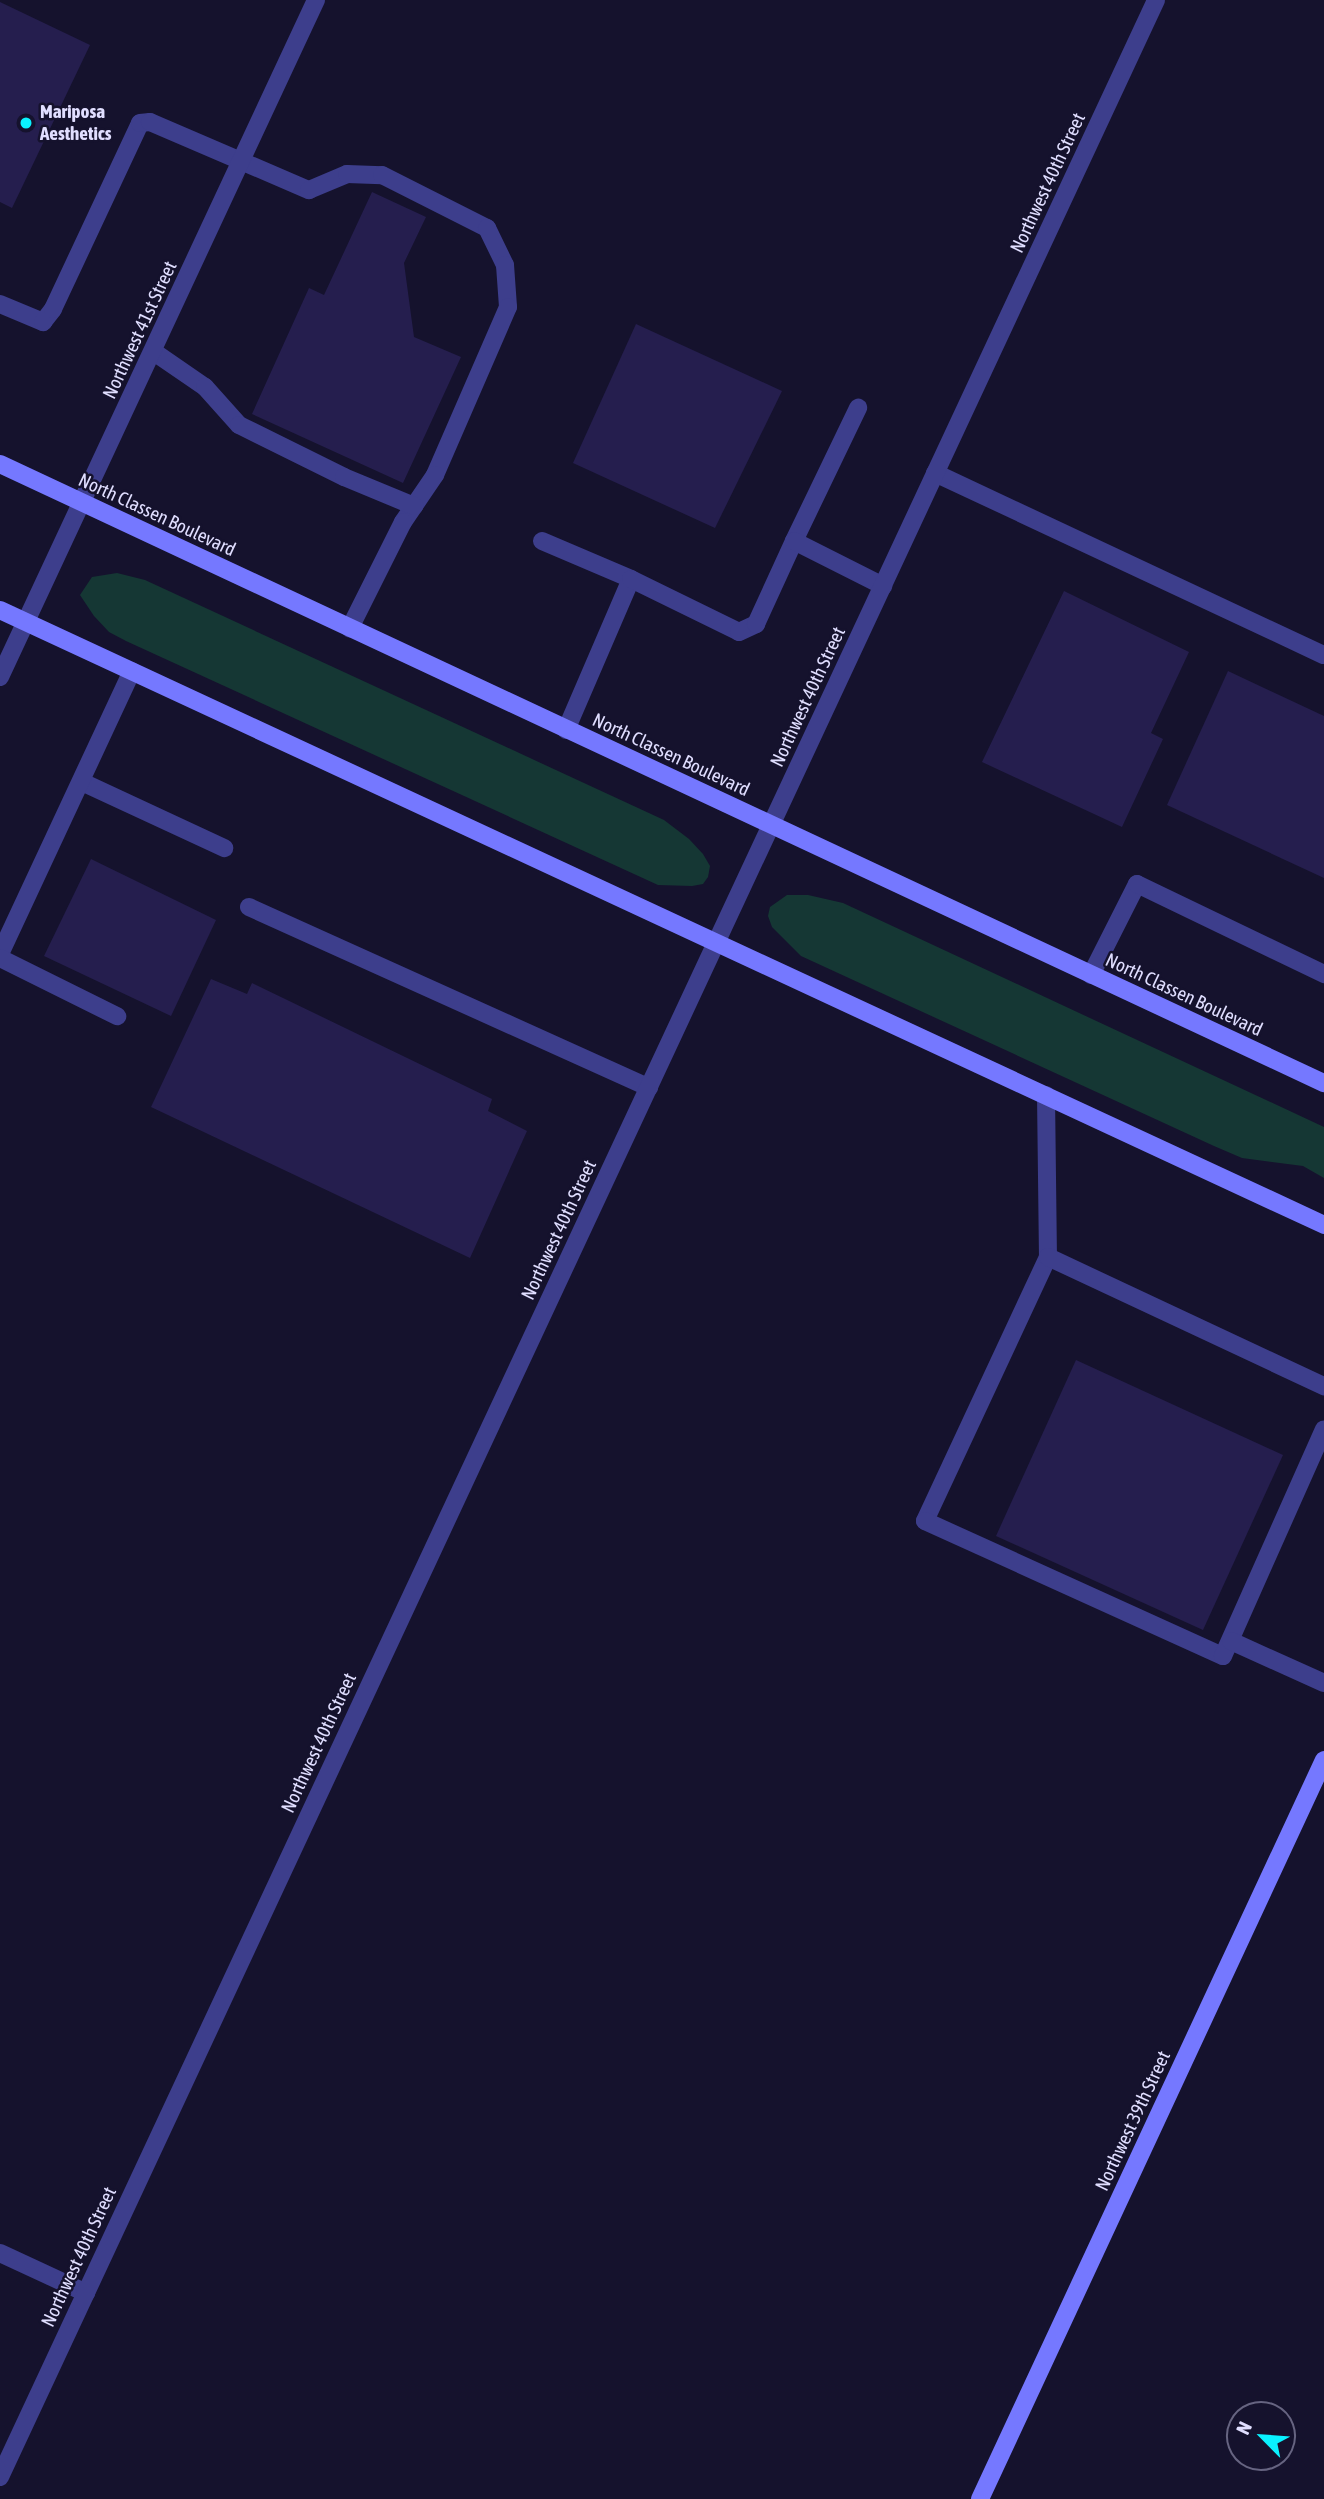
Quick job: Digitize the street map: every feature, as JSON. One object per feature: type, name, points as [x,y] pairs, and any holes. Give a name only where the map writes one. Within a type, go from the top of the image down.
[{"type":"main road","name":"North Classen Boulevard","points":[[0,464],[1324,1083]]},
{"type":"main road","points":[[0,610],[1324,1225]]},
{"type":"main road","name":"Northwest 39th Street","points":[[979,2499],[1324,1760]]},
{"type":"street","name":"Northwest 41st Street","points":[[0,677],[316,0]]},
{"type":"street","name":"Northwest 40th Street","points":[[0,2477],[1156,0]]},
{"type":"street","points":[[0,304],[43,322],[53,309],[141,123],[150,122],[309,190],[347,174],[382,175],[488,228],[505,265],[508,307],[435,475],[414,506],[350,628]]},
{"type":"street","points":[[153,352],[205,387],[239,425],[344,477],[414,506]]},
{"type":"street","points":[[542,541],[631,579],[740,632],[756,624],[858,408]]},
{"type":"street","points":[[935,473],[1324,655]]},
{"type":"street","points":[[794,541],[883,586]]},
{"type":"street","points":[[566,730],[631,579]]},
{"type":"street","points":[[117,1016],[0,956],[132,671]]},
{"type":"street","points":[[82,782],[224,848]]},
{"type":"street","points":[[1091,975],[1137,884],[1324,974]]},
{"type":"street","points":[[249,907],[649,1088]]},
{"type":"street","points":[[1046,1095],[1048,1257],[925,1515],[927,1523],[1223,1656],[1324,1429]]},
{"type":"street","points":[[1048,1257],[1324,1385]]},
{"type":"street","points":[[1231,1641],[1324,1683]]},
{"type":"street","points":[[0,2253],[86,2293]]},
{"type":"green space","points":[[117,573],[145,580],[664,820],[689,839],[703,854],[710,866],[708,877],[703,884],[692,886],[658,885],[126,641],[109,632],[80,595],[92,577]]},
{"type":"green space","points":[[787,895],[808,895],[843,903],[1324,1127],[1324,1178],[1303,1166],[1242,1158],[801,956],[772,927],[768,916],[770,907]]},
{"type":"building","name":"Mariposa Aesthetics","points":[[0,2],[90,45],[12,208],[0,202]]},
{"type":"building","points":[[372,192],[426,217],[404,263],[414,337],[461,357],[403,483],[252,414],[309,288],[324,295]]},
{"type":"building","points":[[636,324],[782,391],[715,528],[573,463]]},
{"type":"building","points":[[1064,591],[1189,652],[1151,733],[1163,739],[1122,827],[982,762]]},
{"type":"building","points":[[1228,671],[1324,716],[1324,878],[1167,805]]},
{"type":"building","points":[[91,859],[216,920],[171,1016],[44,956]]},
{"type":"building","points":[[211,979],[247,994],[252,983],[492,1099],[488,1111],[527,1131],[470,1258],[151,1107]]},
{"type":"building","points":[[1076,1360],[1283,1455],[1203,1630],[996,1536]]},
{"type":"place","name":"Mariposa Aesthetics","points":[[26,123]]}]
